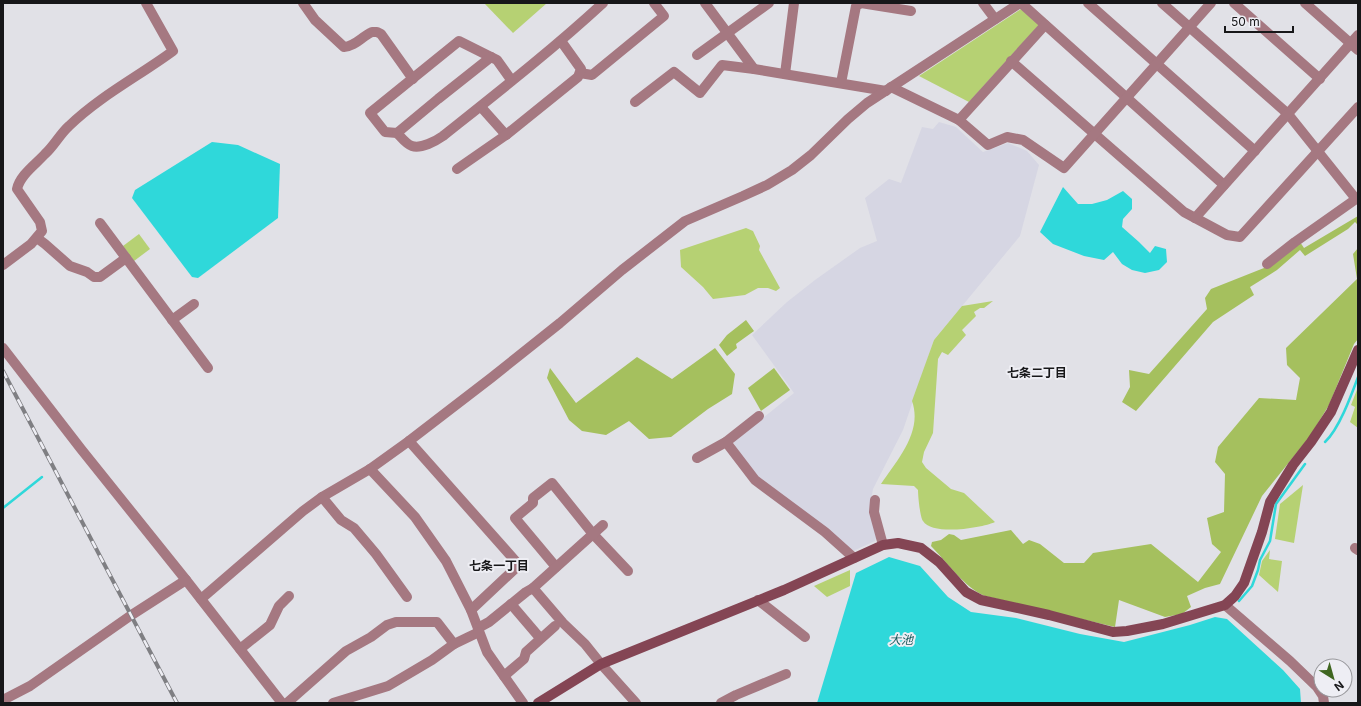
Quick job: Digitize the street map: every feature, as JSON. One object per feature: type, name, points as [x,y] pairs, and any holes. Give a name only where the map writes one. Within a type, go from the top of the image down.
[{"type":"street","points":[[3,265],[31,244],[42,231],[40,222],[17,189],[18,183],[53,147],[73,122],[99,100],[148,69],[173,51],[146,3]]},
{"type":"street","points":[[303,3],[315,20],[344,47],[351,46],[372,32],[381,34],[413,79]]},
{"type":"street","points":[[512,81],[497,60],[459,41],[370,113],[385,132],[397,133],[409,144],[417,147],[436,141],[512,81],[561,41],[603,3]]},
{"type":"street","points":[[580,73],[592,75],[664,16],[654,3]]},
{"type":"street","points":[[705,3],[754,69]]},
{"type":"street","points":[[698,55],[769,3]]},
{"type":"street","points":[[786,74],[794,3]]},
{"type":"street","points":[[841,83],[856,6],[862,3],[911,11]]},
{"type":"street","points":[[983,3],[995,19]]},
{"type":"street","points":[[201,599],[280,529],[322,497],[370,469],[491,378],[560,323],[622,270],[685,221],[744,196],[767,185],[792,170],[811,155],[848,119],[867,103],[1020,3],[1224,185]]},
{"type":"street","points":[[1088,3],[1255,151]]},
{"type":"street","points":[[1162,3],[1288,114],[1357,199],[1295,242],[1267,264]]},
{"type":"street","points":[[634,102],[674,72],[700,94],[722,65],[889,89],[958,120],[988,145],[1006,137],[1023,140],[1064,168],[1211,3]]},
{"type":"street","points":[[1234,3],[1320,79]]},
{"type":"street","points":[[1305,3],[1354,47]]},
{"type":"street","points":[[958,120],[1045,25]]},
{"type":"street","points":[[1195,218],[1320,79],[1354,47],[1358,35]]},
{"type":"street","points":[[457,169],[506,135],[578,77],[581,69],[561,41]]},
{"type":"street","points":[[397,133],[438,98],[491,57]]},
{"type":"street","points":[[1011,61],[1184,212],[1227,235],[1240,237],[1358,107]]},
{"type":"street","points":[[480,106],[506,135]]},
{"type":"street","points":[[100,223],[208,368]]},
{"type":"street","points":[[37,238],[70,266],[87,272],[94,277],[100,277],[126,258]]},
{"type":"street","points":[[172,320],[194,304]]},
{"type":"street","points":[[3,348],[282,703]]},
{"type":"street","points":[[538,703],[601,664],[784,590],[883,545],[898,543],[921,548],[939,562],[966,592],[981,600],[1049,615],[1113,632],[1127,631],[1163,624],[1225,605],[1235,596],[1244,583],[1262,532],[1270,502],[1293,465],[1311,442],[1331,412],[1358,350]]},
{"type":"street","points":[[697,458],[726,442],[759,416]]},
{"type":"street","points":[[409,440],[519,565],[471,610]]},
{"type":"street","points":[[726,442],[755,480],[825,532],[854,558]]},
{"type":"street","points":[[370,469],[416,517],[446,561],[471,610],[488,652],[523,703]]},
{"type":"street","points":[[556,567],[516,518],[532,503],[533,498],[552,483],[593,534],[628,571]]},
{"type":"street","points":[[322,497],[341,520],[354,528],[376,554],[407,597]]},
{"type":"street","points":[[875,500],[874,512],[883,545]]},
{"type":"street","points":[[333,703],[388,686],[478,630],[533,588],[603,525]]},
{"type":"street","points":[[3,700],[30,686],[130,616],[186,580]]},
{"type":"street","points":[[533,588],[585,644],[636,703]]},
{"type":"street","points":[[240,649],[270,625],[279,606],[289,596]]},
{"type":"street","points":[[758,600],[805,637]]},
{"type":"street","points":[[511,604],[540,638]]},
{"type":"street","points":[[1225,605],[1296,666],[1317,687],[1323,696],[1324,703]]},
{"type":"street","points":[[287,703],[346,651],[371,638],[387,625],[396,622],[437,622],[454,644]]},
{"type":"street","points":[[504,676],[524,659],[526,652],[540,638],[555,626]]},
{"type":"street","points":[[721,703],[786,674]]},
{"type":"shaded area","points":[[939,122],[956,127],[983,152],[1008,143],[1027,151],[1039,165],[1020,236],[934,340],[903,430],[873,489],[870,505],[876,538],[875,541],[853,551],[754,475],[733,442],[794,393],[752,335],[787,302],[815,280],[860,248],[877,241],[865,198],[889,179],[901,183],[922,127],[933,129]]},
{"type":"green space","points":[[484,3],[547,3],[513,33]]},
{"type":"green space","points":[[1021,9],[1039,25],[969,102],[919,76]]},
{"type":"green space","points":[[1358,216],[1358,225],[1355,222],[1348,229],[1305,256],[1300,250],[1277,270],[1250,287],[1254,295],[1213,322],[1136,411],[1122,402],[1130,387],[1129,370],[1149,374],[1207,309],[1205,298],[1211,289],[1269,266],[1300,242],[1304,248]]},
{"type":"green space","points":[[746,228],[753,231],[760,246],[759,250],[780,288],[776,291],[768,288],[758,288],[745,295],[713,299],[703,287],[681,267],[680,250]]},
{"type":"green space","points":[[139,234],[150,249],[134,261],[123,246]]},
{"type":"green space","points":[[1358,248],[1358,339],[1354,344],[1329,405],[1310,436],[1262,496],[1220,584],[1205,588],[1187,596],[1191,607],[1182,614],[1165,617],[1119,600],[1115,627],[985,596],[963,581],[931,546],[932,542],[941,540],[949,534],[954,535],[961,540],[1011,530],[1023,544],[1029,540],[1040,544],[1064,563],[1084,563],[1093,553],[1151,544],[1198,582],[1221,552],[1212,544],[1207,518],[1224,512],[1225,474],[1215,462],[1218,447],[1259,398],[1296,400],[1300,378],[1287,365],[1286,348],[1357,279],[1353,254]]},
{"type":"green space","points":[[993,301],[984,308],[980,308],[974,312],[976,316],[962,330],[966,335],[948,355],[942,352],[938,359],[933,433],[924,452],[922,462],[926,468],[951,489],[964,493],[995,522],[958,529],[928,526],[922,519],[918,490],[914,486],[881,484],[901,455],[911,435],[914,424],[912,401],[934,340],[962,306]]},
{"type":"green space","points":[[746,320],[754,331],[736,344],[737,348],[727,356],[719,345],[727,335]]},
{"type":"green space","points":[[715,348],[735,374],[732,394],[708,409],[671,437],[649,439],[629,421],[606,435],[582,431],[569,420],[547,378],[550,368],[576,403],[637,357],[672,379]]},
{"type":"green space","points":[[774,368],[790,390],[761,411],[748,388]]},
{"type":"green space","points":[[1358,387],[1358,428],[1350,422],[1355,407],[1351,405]]},
{"type":"green space","points":[[1303,485],[1294,543],[1275,539],[1280,504]]},
{"type":"green space","points":[[1270,550],[1269,559],[1282,561],[1278,592],[1259,575],[1262,561]]},
{"type":"green space","points":[[850,570],[850,586],[827,597],[814,586]]},
{"type":"water","points":[[212,142],[238,145],[280,164],[278,218],[198,278],[192,277],[132,198],[135,190]]},
{"type":"water","points":[[1063,187],[1078,204],[1092,204],[1107,200],[1123,191],[1132,199],[1132,209],[1123,219],[1122,227],[1150,253],[1155,246],[1166,249],[1167,262],[1159,270],[1145,273],[1132,270],[1122,264],[1113,252],[1104,260],[1084,256],[1053,244],[1040,232]]},
{"type":"water","name":"大池","points":[[889,557],[920,566],[948,597],[971,612],[1016,618],[1080,634],[1124,642],[1215,617],[1227,619],[1283,670],[1300,689],[1301,703],[817,703],[856,573]]},
{"type":"waterway","points":[[1325,442],[1340,421],[1358,377]]},
{"type":"waterway","points":[[1239,601],[1252,586],[1260,560],[1270,541],[1276,504],[1305,464]]},
{"type":"waterway","points":[[3,508],[42,477]]},
{"type":"railway","points":[[3,371],[177,703]]},
{"type":"district","name":"七条二丁目","points":[[1037,373]]},
{"type":"district","name":"七条一丁目","points":[[499,566]]}]
